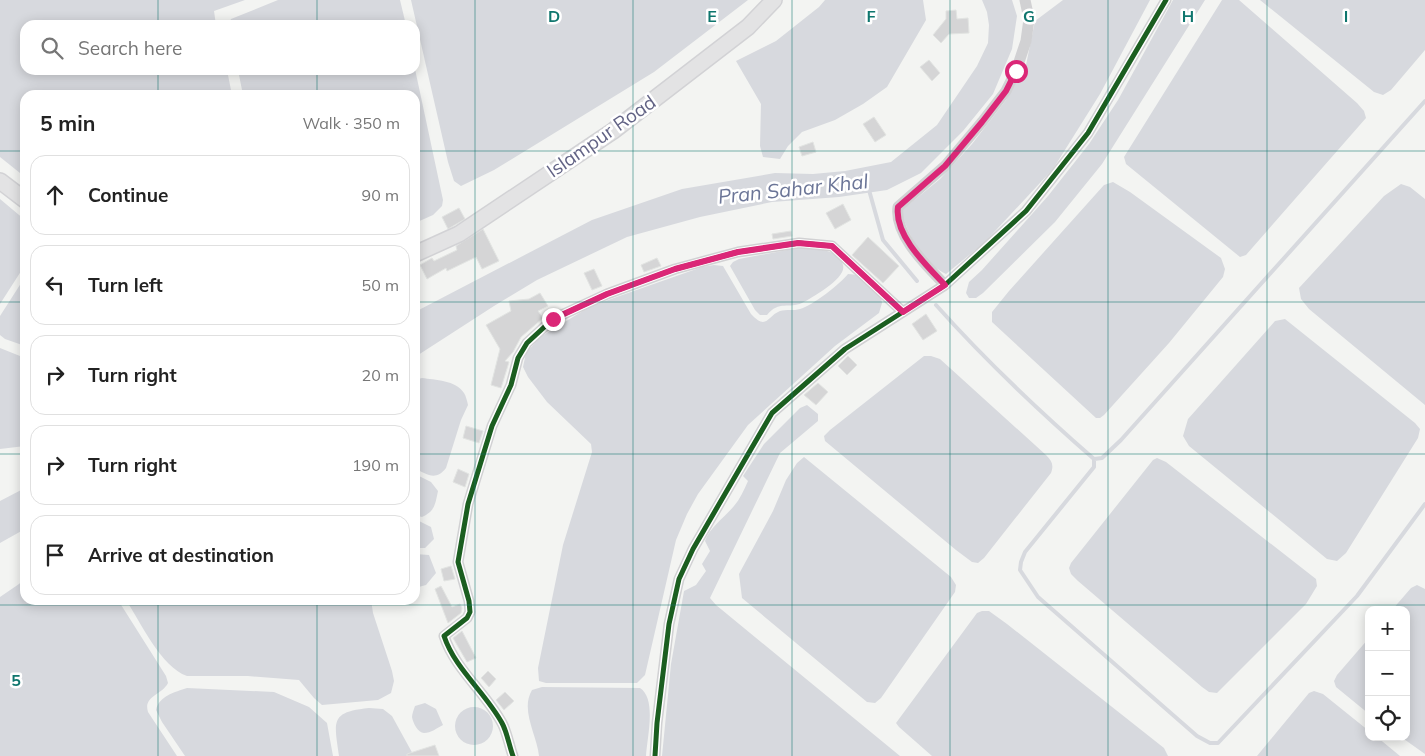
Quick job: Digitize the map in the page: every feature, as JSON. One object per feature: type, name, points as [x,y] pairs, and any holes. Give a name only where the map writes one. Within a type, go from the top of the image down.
[{"type":"street","name":"Islampur Road","points":[[420,252],[458,234],[613,131],[748,27],[774,0]]},
{"type":"street","points":[[945,285],[916,254],[897,216],[898,207],[945,166],[1006,91],[1016,71],[1026,41],[1029,19],[1025,0]]},
{"type":"street","points":[[654,756],[669,624],[679,579],[693,549],[772,413],[845,349],[945,285],[1026,211],[1088,133],[1166,0]]},
{"type":"street","points":[[0,181],[20,196]]},
{"type":"street","points":[[513,756],[503,724],[459,665],[448,647],[444,636],[467,618],[470,612],[469,601],[458,562],[468,504],[492,426],[511,385],[518,358],[527,343],[553,319],[607,294],[684,266],[738,252],[798,243],[832,246],[903,312]]},
{"type":"water","points":[[0,0],[245,0],[214,11],[215,20],[20,20],[20,75],[228,75],[231,90],[20,90],[20,173],[0,157]]},
{"type":"water","points":[[278,0],[400,0],[405,20],[230,20]]},
{"type":"water","points":[[411,0],[748,0],[654,72],[494,170],[461,186],[454,181],[448,162],[420,39],[420,20],[416,20]]},
{"type":"water","points":[[825,0],[923,0],[926,20],[887,87],[835,120],[802,132],[788,146],[780,159],[763,157],[760,146],[761,104],[736,61],[776,41],[819,7]]},
{"type":"water","name":"Pran Sahar Khal","points":[[982,0],[1012,0],[1017,16],[1012,49],[993,94],[963,131],[921,173],[887,190],[839,197],[772,202],[700,217],[627,237],[537,280],[420,354],[420,309],[592,220],[682,189],[775,173],[813,174],[845,171],[891,162],[937,125],[977,66],[988,43],[989,25],[987,12]]},
{"type":"water","points":[[1063,0],[1150,0],[1100,94],[1053,169],[984,243],[946,274],[930,263],[924,256],[912,239],[901,211],[940,179],[972,144],[1006,100],[1026,65],[1035,21]]},
{"type":"water","points":[[1173,0],[1205,0],[1102,164],[1055,222],[983,293],[976,298],[969,298],[966,293],[969,282],[1048,196],[1089,144],[1118,100]]},
{"type":"water","points":[[1222,0],[1239,0],[1357,103],[1364,111],[1366,118],[1246,255],[1240,257],[1126,164],[1124,157]]},
{"type":"water","points":[[1260,0],[1425,0],[1425,50],[1391,90],[1383,95],[1374,92]]},
{"type":"water","points":[[239,75],[416,75],[419,90],[242,90]]},
{"type":"water","points":[[420,92],[443,200],[442,206],[433,215],[420,221]]},
{"type":"water","points":[[1113,182],[1130,192],[1221,258],[1225,269],[1223,277],[1169,343],[1104,415],[1096,418],[992,322],[992,312],[1104,185]]},
{"type":"water","points":[[1401,184],[1410,187],[1425,199],[1425,405],[1309,309],[1301,299],[1299,288],[1384,196]]},
{"type":"water","points":[[0,199],[20,216],[20,273],[0,304]]},
{"type":"water","points":[[803,247],[820,249],[837,256],[843,265],[840,276],[828,287],[802,303],[780,306],[771,310],[767,315],[760,315],[755,310],[730,266],[739,259]]},
{"type":"water","points":[[723,266],[751,314],[756,319],[764,322],[780,311],[798,310],[811,304],[832,289],[848,274],[859,275],[881,296],[882,303],[879,313],[835,346],[748,425],[698,494],[676,540],[645,675],[637,683],[546,683],[539,681],[538,668],[563,545],[592,452],[591,444],[547,402],[528,377],[523,367],[526,353],[540,337],[591,306],[702,267]]},
{"type":"water","points":[[20,285],[20,344],[5,339],[0,335],[0,316]]},
{"type":"water","points":[[1285,319],[1420,429],[1418,438],[1346,553],[1337,561],[1327,559],[1189,446],[1183,436],[1188,419],[1275,321]]},
{"type":"water","points":[[0,348],[20,356],[20,447],[0,449]]},
{"type":"water","points":[[924,356],[940,359],[1046,455],[1052,463],[1051,473],[984,558],[978,563],[972,562],[956,550],[825,441],[824,436],[830,430]]},
{"type":"water","points":[[420,379],[445,381],[456,385],[464,393],[468,405],[461,420],[446,468],[435,476],[427,475],[420,471]]},
{"type":"water","points":[[807,405],[818,414],[818,421],[780,453],[710,598],[716,605],[900,756],[662,756],[671,664],[684,591],[696,585],[706,571],[702,564],[710,551],[705,541],[707,536],[738,500],[748,481],[743,476],[764,444],[800,408]]},
{"type":"water","points":[[804,457],[951,577],[956,585],[955,592],[881,698],[875,703],[867,702],[742,598],[739,574],[773,511],[786,480],[797,463]]},
{"type":"water","points":[[1157,458],[1166,462],[1316,579],[1317,586],[1306,604],[1217,693],[1209,692],[1202,687],[1078,581],[1071,574],[1069,568],[1153,460]]},
{"type":"water","points":[[420,476],[431,482],[438,491],[434,507],[422,517],[420,516]]},
{"type":"water","points":[[20,491],[20,532],[0,543],[0,501]]},
{"type":"water","points":[[420,522],[431,527],[434,539],[425,548],[420,548]]},
{"type":"water","points":[[420,554],[429,555],[436,573],[426,585],[420,587]]},
{"type":"water","points":[[19,584],[20,605],[121,605],[166,676],[168,683],[148,702],[147,707],[148,712],[177,756],[0,756],[0,597]]},
{"type":"water","points":[[1417,585],[1425,589],[1425,754],[1407,741],[1410,741],[1410,606],[1395,606],[1411,588]]},
{"type":"water","points":[[129,605],[372,605],[394,681],[391,693],[378,700],[322,705],[299,680],[248,676],[187,676],[169,664],[145,632]]},
{"type":"water","points":[[989,611],[1007,624],[1164,748],[1168,756],[932,756],[896,723],[977,613]]},
{"type":"water","points":[[1365,643],[1365,711],[1336,687],[1334,681]]},
{"type":"water","points":[[542,687],[640,688],[645,693],[650,710],[646,756],[539,756],[528,714],[528,706],[532,690]]},
{"type":"water","points":[[187,688],[274,692],[309,707],[327,723],[333,756],[185,756],[156,710],[160,701],[164,698]]},
{"type":"water","points":[[1314,691],[1323,694],[1365,728],[1365,741],[1382,741],[1400,756],[1257,756],[1309,693]]},
{"type":"water","points":[[425,703],[436,709],[443,725],[432,731],[422,733],[416,727],[412,717],[415,706]]},
{"type":"water","points":[[474,707],[487,713],[493,726],[487,739],[474,745],[461,739],[455,726],[461,713]]},
{"type":"water","points":[[369,708],[383,709],[392,716],[414,756],[339,756],[336,734],[338,720],[347,712]]},
{"type":"building","points":[[956,10],[957,19],[968,18],[969,33],[949,34],[941,43],[933,35],[946,19],[946,11]]},
{"type":"building","points":[[929,60],[940,73],[932,81],[920,67]]},
{"type":"building","points":[[874,117],[886,135],[875,142],[863,124]]},
{"type":"building","points":[[813,142],[816,152],[802,156],[799,147]]},
{"type":"building","points":[[843,204],[851,220],[835,229],[826,213]]},
{"type":"building","points":[[459,208],[465,219],[448,229],[442,217]]},
{"type":"building","points":[[483,229],[499,261],[482,269],[476,257],[447,271],[446,268],[427,279],[420,265],[432,258],[434,261],[457,250],[456,246]]},
{"type":"building","points":[[791,231],[792,236],[773,239],[772,234]]},
{"type":"building","points":[[868,237],[899,266],[883,283],[852,255]]},
{"type":"building","points":[[657,258],[661,266],[644,272],[641,265]]},
{"type":"building","points":[[594,269],[602,286],[592,290],[584,273]]},
{"type":"building","points":[[540,293],[548,306],[538,311],[543,318],[521,337],[513,352],[505,361],[509,362],[501,388],[491,385],[500,349],[486,325],[511,311],[509,301],[529,299]]},
{"type":"building","points":[[926,314],[937,331],[923,340],[912,324]]},
{"type":"building","points":[[848,356],[857,365],[847,375],[838,366]]},
{"type":"building","points":[[818,383],[828,392],[816,405],[804,395]]},
{"type":"building","points":[[466,426],[483,431],[479,443],[463,438]]},
{"type":"building","points":[[458,469],[469,474],[465,487],[453,482]]},
{"type":"building","points":[[451,566],[455,579],[444,581],[441,569]]},
{"type":"building","points":[[441,586],[452,607],[460,604],[462,608],[461,613],[448,623],[435,589]]},
{"type":"building","points":[[462,631],[476,658],[467,662],[453,638]]},
{"type":"building","points":[[488,671],[496,679],[489,687],[481,678]]},
{"type":"building","points":[[505,692],[514,701],[504,710],[496,700]]},
{"type":"building","points":[[435,745],[439,756],[407,756],[407,754]]},
{"type":"waterway","points":[[1094,459],[1102,458],[1121,440],[1425,101]]},
{"type":"waterway","name":"Pran Sahar Khal","points":[[869,190],[883,240],[917,281]]},
{"type":"waterway","points":[[936,305],[1013,385],[1094,459],[1094,467],[1025,552],[1020,570],[1038,597],[1197,736],[1210,743],[1218,743],[1357,596],[1425,504]]},
{"type":"cycle path","points":[[655,756],[669,624],[679,579],[693,549],[772,413],[845,349],[945,285],[1026,211],[1088,133],[1166,0]]},
{"type":"cycle path","points":[[513,756],[502,723],[455,659],[444,636],[467,618],[470,612],[469,601],[458,562],[468,504],[492,426],[511,385],[518,358],[527,343],[553,319],[607,294],[675,269],[738,252],[799,243],[832,246],[903,312]]},
{"type":"route","points":[[553,319],[584,303],[675,269],[738,252],[798,243],[832,246],[903,312],[945,285],[916,254],[897,216],[898,207],[901,202],[918,191],[945,166],[1006,91],[1016,71]]}]
